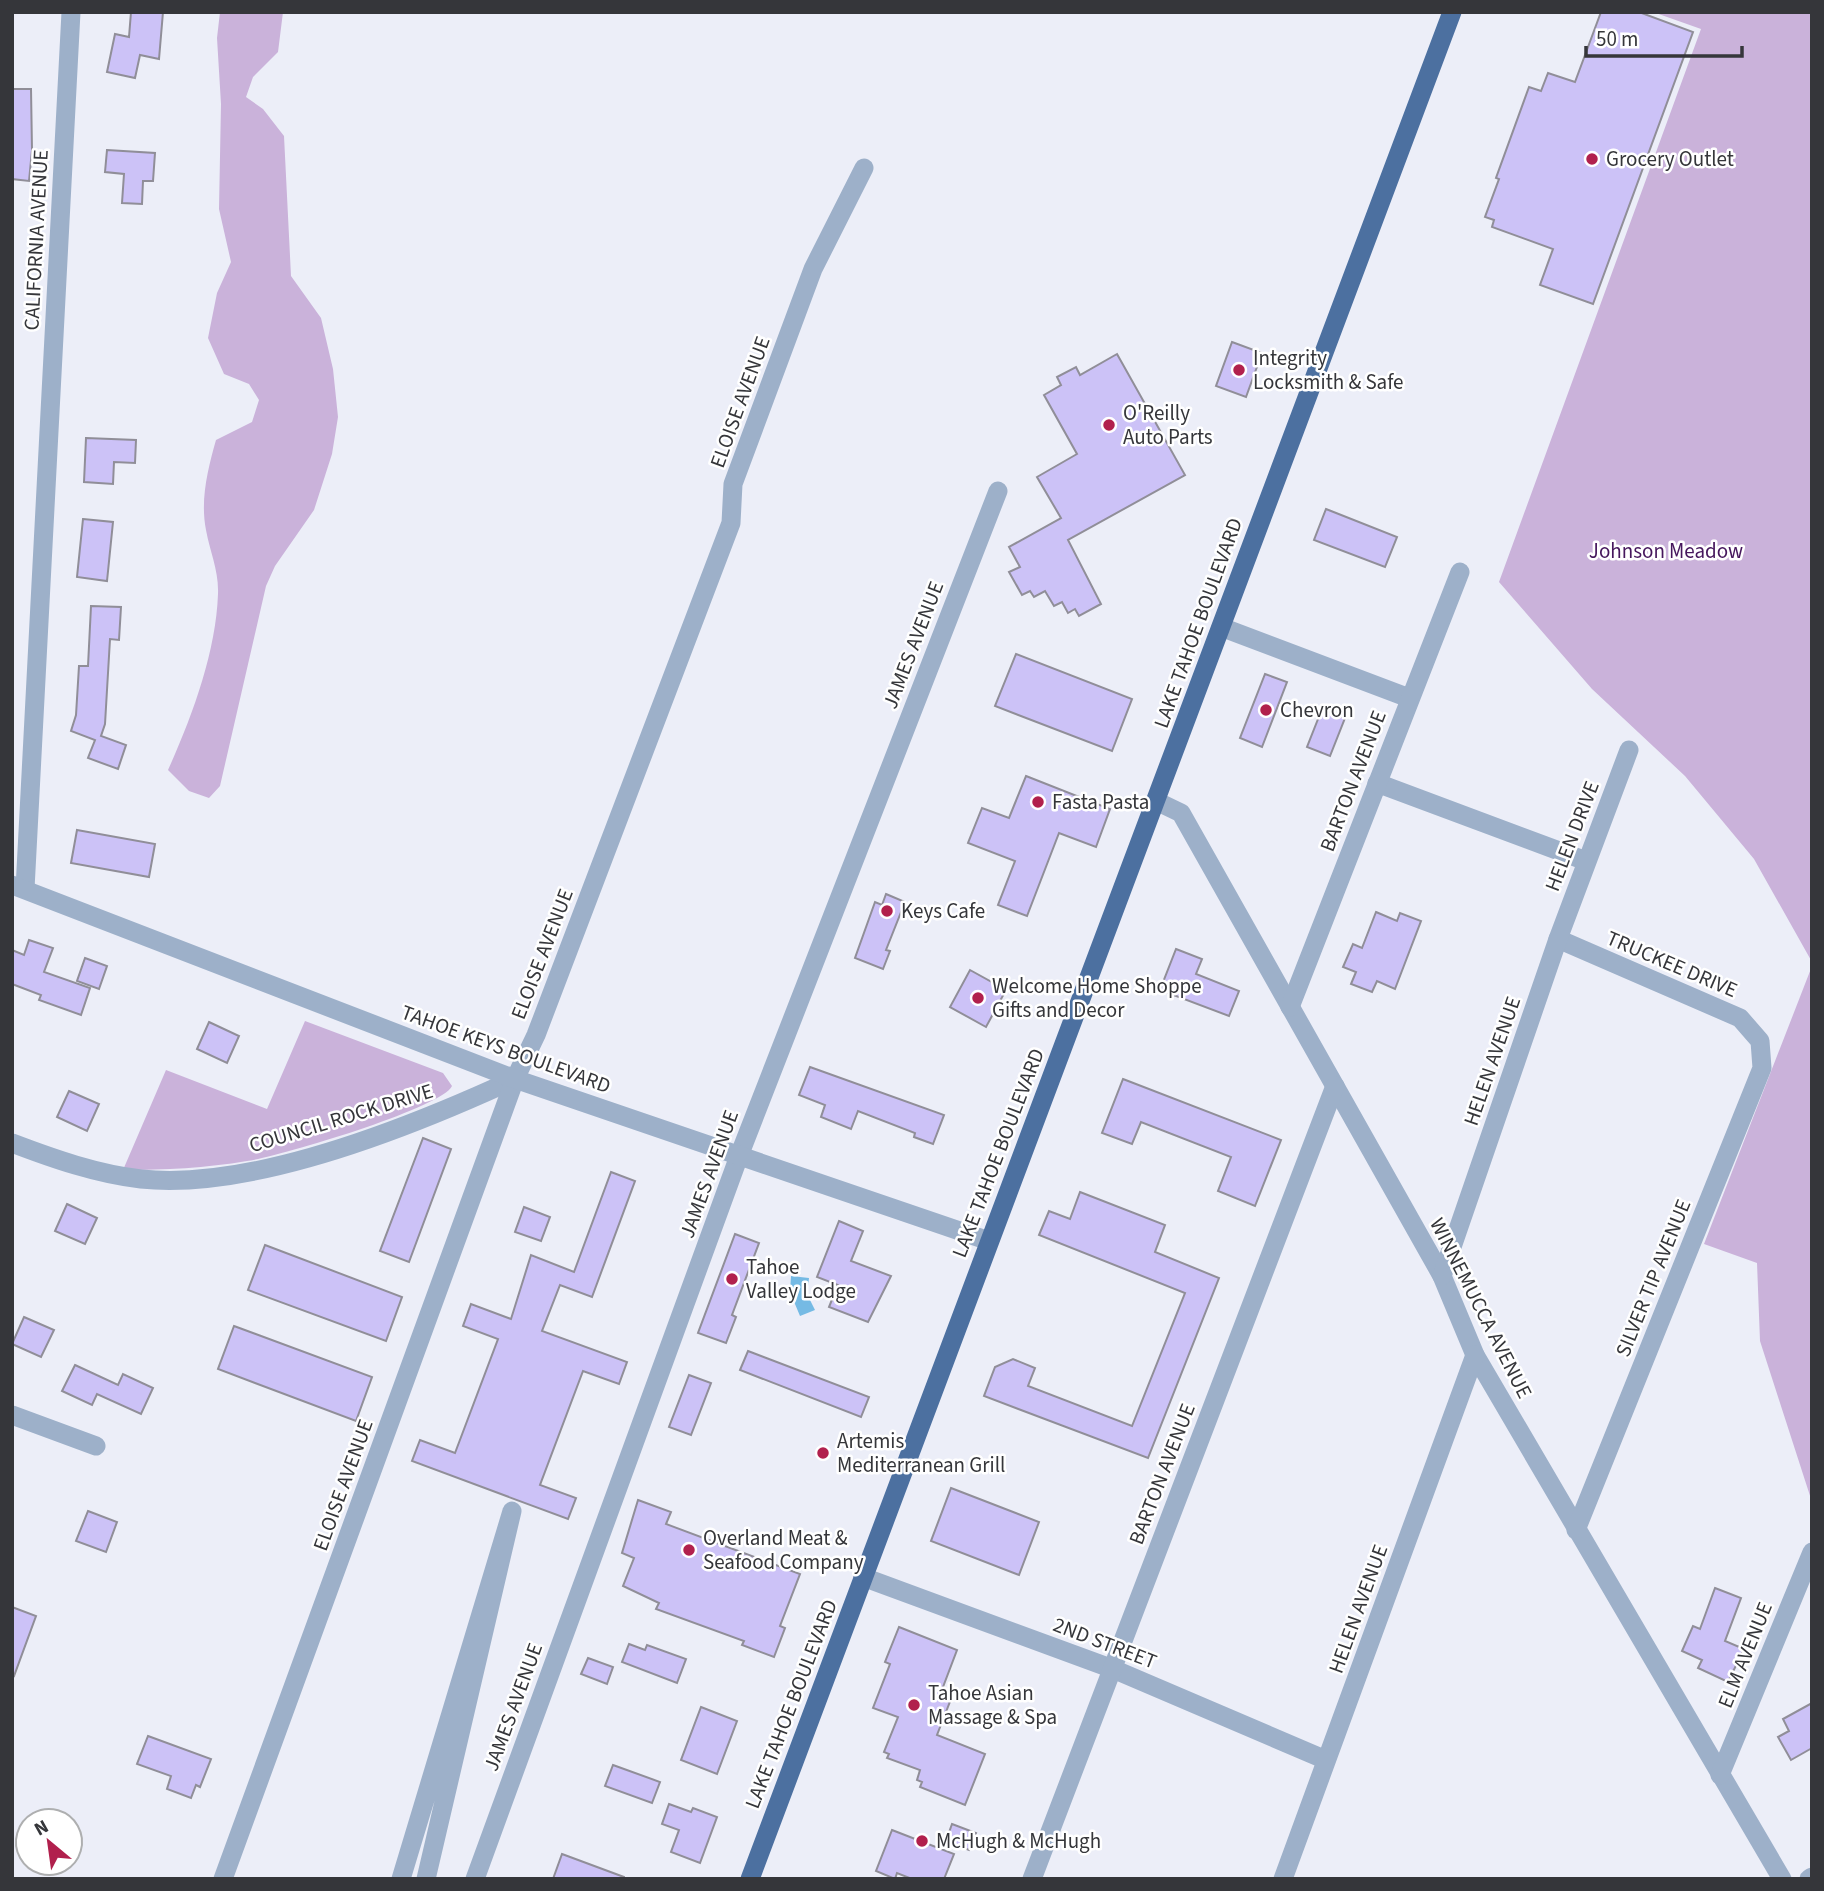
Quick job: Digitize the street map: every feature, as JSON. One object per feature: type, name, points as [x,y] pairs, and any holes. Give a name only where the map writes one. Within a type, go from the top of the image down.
[{"type":"highway","name":"LAKE TAHOE BOULEVARD","points":[[750,1879],[1452,12]]},
{"type":"street","name":"CALIFORNIA AVENUE","points":[[19,887],[71,12]]},
{"type":"street","name":"ELOISE AVENUE","points":[[223,1879],[515,1079],[536,1035],[731,523],[733,484],[813,269],[864,168]]},
{"type":"street","name":"JAMES AVENUE","points":[[475,1879],[739,1156],[998,491]]},
{"type":"street","name":"BARTON AVENUE","points":[[1290,1007],[1460,572]]},
{"type":"street","points":[[1221,627],[1409,698]]},
{"type":"street","name":"HELEN DRIVE","points":[[1558,939],[1629,750]]},
{"type":"street","points":[[1377,783],[1586,861]]},
{"type":"street","name":"WINNEMUCCA AVENUE","points":[[1156,801],[1181,813],[1442,1276],[1475,1355],[1782,1879]]},
{"type":"street","name":"TAHOE KEYS BOULEVARD","points":[[19,887],[515,1079],[989,1241]]},
{"type":"street","name":"TRUCKEE DRIVE","points":[[1558,939],[1740,1018],[1760,1041]]},
{"type":"street","name":"HELEN AVENUE","points":[[1442,1276],[1558,939]]},
{"type":"street","name":"SILVER TIP AVENUE","points":[[1576,1530],[1762,1068],[1760,1041]]},
{"type":"street","name":"COUNCIL ROCK DRIVE","points":[[12,1143],[96,1171],[143,1179],[201,1179],[319,1154],[468,1101],[515,1079]]},
{"type":"street","name":"BARTON AVENUE","points":[[1032,1879],[1335,1086]]},
{"type":"street","name":"HELEN AVENUE","points":[[1283,1879],[1475,1355]]},
{"type":"street","points":[[12,1415],[96,1446]]},
{"type":"street","name":"JAMES AVENUE","points":[[401,1879],[512,1511],[426,1879]]},
{"type":"street","name":"ELM AVENUE","points":[[1720,1775],[1812,1552]]},
{"type":"street","name":"2ND STREET","points":[[863,1577],[1113,1669],[1326,1760]]},
{"type":"green space","points":[[220,12],[283,12],[278,52],[253,77],[246,97],[263,109],[284,136],[291,276],[321,318],[333,369],[338,417],[332,454],[314,510],[275,566],[266,586],[220,786],[209,798],[189,791],[168,770],[186,728],[213,639],[217,577],[204,519],[210,462],[216,440],[252,422],[259,400],[249,384],[224,374],[208,338],[217,293],[231,262],[219,209],[221,104],[217,38]]},
{"type":"green space","name":"Johnson Meadow","points":[[1653,12],[1812,12],[1812,962],[1754,859],[1685,776],[1592,689],[1499,582],[1701,29]]},
{"type":"green space","points":[[1812,966],[1812,1502],[1760,1341],[1757,1263],[1704,1244]]},
{"type":"green space","points":[[305,1021],[443,1073],[452,1086],[442,1095],[391,1118],[264,1158],[201,1167],[123,1170],[166,1070],[267,1109]]},
{"type":"water","points":[[791,1276],[809,1278],[807,1294],[815,1310],[800,1316],[790,1292]]},
{"type":"building","points":[[131,12],[163,12],[159,59],[140,55],[135,78],[107,72],[115,34],[129,37]]},
{"type":"building","points":[[1601,12],[1639,12],[1693,32],[1593,304],[1540,285],[1553,249],[1492,227],[1494,220],[1485,217],[1529,87],[1541,91],[1548,73],[1575,82]]},
{"type":"building","points":[[12,89],[31,89],[32,150],[29,181],[12,179]]},
{"type":"building","points":[[107,150],[155,153],[153,181],[143,181],[142,204],[122,203],[124,174],[105,172]]},
{"type":"building","name":"Integrity Locksmith & Safe","points":[[1232,342],[1262,353],[1246,397],[1216,386]]},
{"type":"building","name":"O'Reilly Auto Parts","points":[[1117,354],[1185,475],[1068,540],[1101,604],[1079,616],[1075,609],[1068,613],[1062,602],[1054,606],[1045,591],[1034,597],[1030,591],[1022,595],[1009,572],[1020,567],[1009,547],[1061,518],[1037,477],[1077,454],[1044,395],[1061,385],[1057,377],[1076,367],[1080,375]]},
{"type":"building","points":[[86,438],[136,440],[135,463],[114,462],[113,484],[84,482]]},
{"type":"building","points":[[1326,509],[1397,537],[1385,567],[1314,540]]},
{"type":"building","points":[[83,519],[113,522],[107,581],[77,577]]},
{"type":"building","points":[[91,606],[121,607],[119,640],[110,639],[105,724],[101,736],[126,745],[118,769],[88,758],[95,740],[71,731],[76,715],[79,666],[88,666]]},
{"type":"building","points":[[1016,654],[1132,699],[1112,751],[995,706]]},
{"type":"building","points":[[1265,674],[1287,682],[1262,747],[1240,738]]},
{"type":"building","points":[[1322,709],[1345,718],[1330,756],[1307,747]]},
{"type":"building","points":[[1026,776],[1110,809],[1096,847],[1059,833],[1027,916],[998,905],[1015,861],[968,843],[982,808],[1009,818]]},
{"type":"building","points":[[77,830],[155,844],[149,877],[71,863]]},
{"type":"building","points":[[886,894],[905,902],[886,950],[890,951],[883,969],[855,958],[875,902],[882,905]]},
{"type":"building","points":[[1376,912],[1397,921],[1400,913],[1421,921],[1395,989],[1377,981],[1372,992],[1351,984],[1356,972],[1343,967],[1353,944],[1362,948]]},
{"type":"building","points":[[29,940],[53,948],[44,972],[90,988],[81,1015],[39,1000],[41,995],[12,984],[12,950],[24,955]]},
{"type":"building","points":[[1176,949],[1202,959],[1196,974],[1239,991],[1229,1016],[1160,990]]},
{"type":"building","points":[[85,958],[107,966],[99,989],[77,981]]},
{"type":"building","name":"Welcome Home Shoppe Gifts and Decor","points":[[970,970],[1006,990],[986,1027],[950,1007]]},
{"type":"building","points":[[209,1022],[239,1036],[227,1063],[197,1049]]},
{"type":"building","points":[[810,1067],[944,1115],[933,1144],[914,1137],[915,1133],[858,1111],[851,1129],[821,1117],[825,1105],[799,1095]]},
{"type":"building","points":[[1123,1079],[1281,1140],[1255,1206],[1218,1191],[1231,1157],[1141,1122],[1132,1144],[1102,1133]]},
{"type":"building","points":[[69,1091],[99,1104],[87,1131],[57,1117]]},
{"type":"building","points":[[423,1138],[451,1149],[409,1262],[380,1251]]},
{"type":"building","points":[[611,1172],[635,1181],[592,1297],[560,1285],[542,1331],[627,1362],[619,1384],[583,1371],[540,1485],[576,1498],[568,1519],[412,1461],[420,1440],[455,1453],[498,1339],[463,1326],[471,1304],[511,1319],[531,1255],[574,1272]]},
{"type":"building","points":[[1080,1192],[1165,1225],[1155,1252],[1219,1278],[1148,1458],[984,1396],[995,1367],[1013,1359],[1035,1368],[1028,1386],[1132,1426],[1185,1293],[1039,1235],[1049,1211],[1070,1219]]},
{"type":"building","points":[[67,1204],[97,1218],[85,1244],[55,1231]]},
{"type":"building","points":[[524,1207],[550,1217],[541,1241],[515,1232]]},
{"type":"building","name":"Tahoe Valley Lodge","points":[[839,1221],[863,1231],[851,1261],[891,1276],[868,1322],[829,1307],[838,1285],[817,1277]]},
{"type":"building","name":"Tahoe Valley Lodge","points":[[735,1234],[759,1243],[732,1315],[736,1317],[726,1343],[698,1333]]},
{"type":"building","points":[[265,1245],[402,1297],[386,1341],[248,1290]]},
{"type":"building","points":[[24,1317],[54,1330],[41,1357],[12,1344]]},
{"type":"building","points":[[234,1326],[372,1377],[356,1421],[218,1369]]},
{"type":"building","points":[[748,1351],[869,1397],[861,1417],[740,1370]]},
{"type":"building","points":[[75,1365],[118,1385],[123,1374],[153,1388],[141,1414],[97,1394],[92,1405],[62,1391]]},
{"type":"building","points":[[689,1375],[711,1383],[691,1435],[669,1427]]},
{"type":"building","points":[[951,1488],[1039,1522],[1019,1575],[931,1541]]},
{"type":"building","points":[[638,1500],[671,1512],[666,1524],[800,1574],[780,1626],[785,1628],[774,1657],[742,1645],[744,1641],[656,1609],[659,1603],[623,1586],[634,1558],[622,1553]]},
{"type":"building","points":[[88,1511],[117,1522],[106,1552],[76,1541]]},
{"type":"building","points":[[1715,1588],[1741,1598],[1725,1641],[1744,1649],[1728,1682],[1698,1668],[1702,1660],[1682,1651],[1693,1626],[1700,1629]]},
{"type":"building","points":[[12,1607],[36,1616],[14,1676],[12,1675]]},
{"type":"building","points":[[899,1627],[957,1650],[940,1695],[951,1699],[937,1735],[985,1754],[965,1805],[920,1787],[922,1782],[917,1780],[920,1770],[887,1758],[889,1754],[884,1752],[898,1717],[873,1708],[890,1664],[885,1662]]},
{"type":"building","points":[[629,1644],[645,1650],[647,1645],[686,1659],[677,1683],[622,1662]]},
{"type":"building","points":[[588,1658],[613,1667],[607,1684],[581,1674]]},
{"type":"building","points":[[1812,1703],[1812,1748],[1791,1760],[1778,1737],[1789,1731],[1783,1719]]},
{"type":"building","points":[[701,1707],[737,1721],[717,1774],[681,1760]]},
{"type":"building","points":[[148,1736],[211,1759],[200,1787],[196,1785],[191,1798],[167,1789],[171,1776],[137,1764]]},
{"type":"building","points":[[613,1765],[660,1782],[652,1803],[605,1786]]},
{"type":"building","points":[[669,1804],[691,1812],[693,1808],[717,1817],[700,1863],[671,1852],[679,1830],[662,1824]]},
{"type":"building","points":[[952,1824],[976,1833],[969,1850],[946,1841]]},
{"type":"building","points":[[892,1830],[954,1854],[944,1879],[912,1879],[897,1873],[895,1879],[876,1871]]},
{"type":"building","points":[[562,1854],[624,1877],[624,1879],[553,1879]]},
{"type":"place","name":"Grocery Outlet","points":[[1592,159]]},
{"type":"place","name":"Integrity Locksmith & Safe","points":[[1239,370]]},
{"type":"place","name":"O'Reilly Auto Parts","points":[[1109,425]]},
{"type":"place","name":"Chevron","points":[[1266,710]]},
{"type":"place","name":"Fasta Pasta","points":[[1038,802]]},
{"type":"place","name":"Keys Cafe","points":[[887,911]]},
{"type":"place","name":"Welcome Home Shoppe Gifts and Decor","points":[[978,998]]},
{"type":"place","name":"Tahoe Valley Lodge","points":[[732,1279]]},
{"type":"place","name":"Artemis Mediterranean Grill","points":[[823,1453]]},
{"type":"place","name":"Overland Meat & Seafood Company","points":[[689,1550]]},
{"type":"place","name":"Tahoe Asian Massage & Spa","points":[[914,1705]]},
{"type":"place","name":"McHugh & McHugh","points":[[922,1841]]}]
